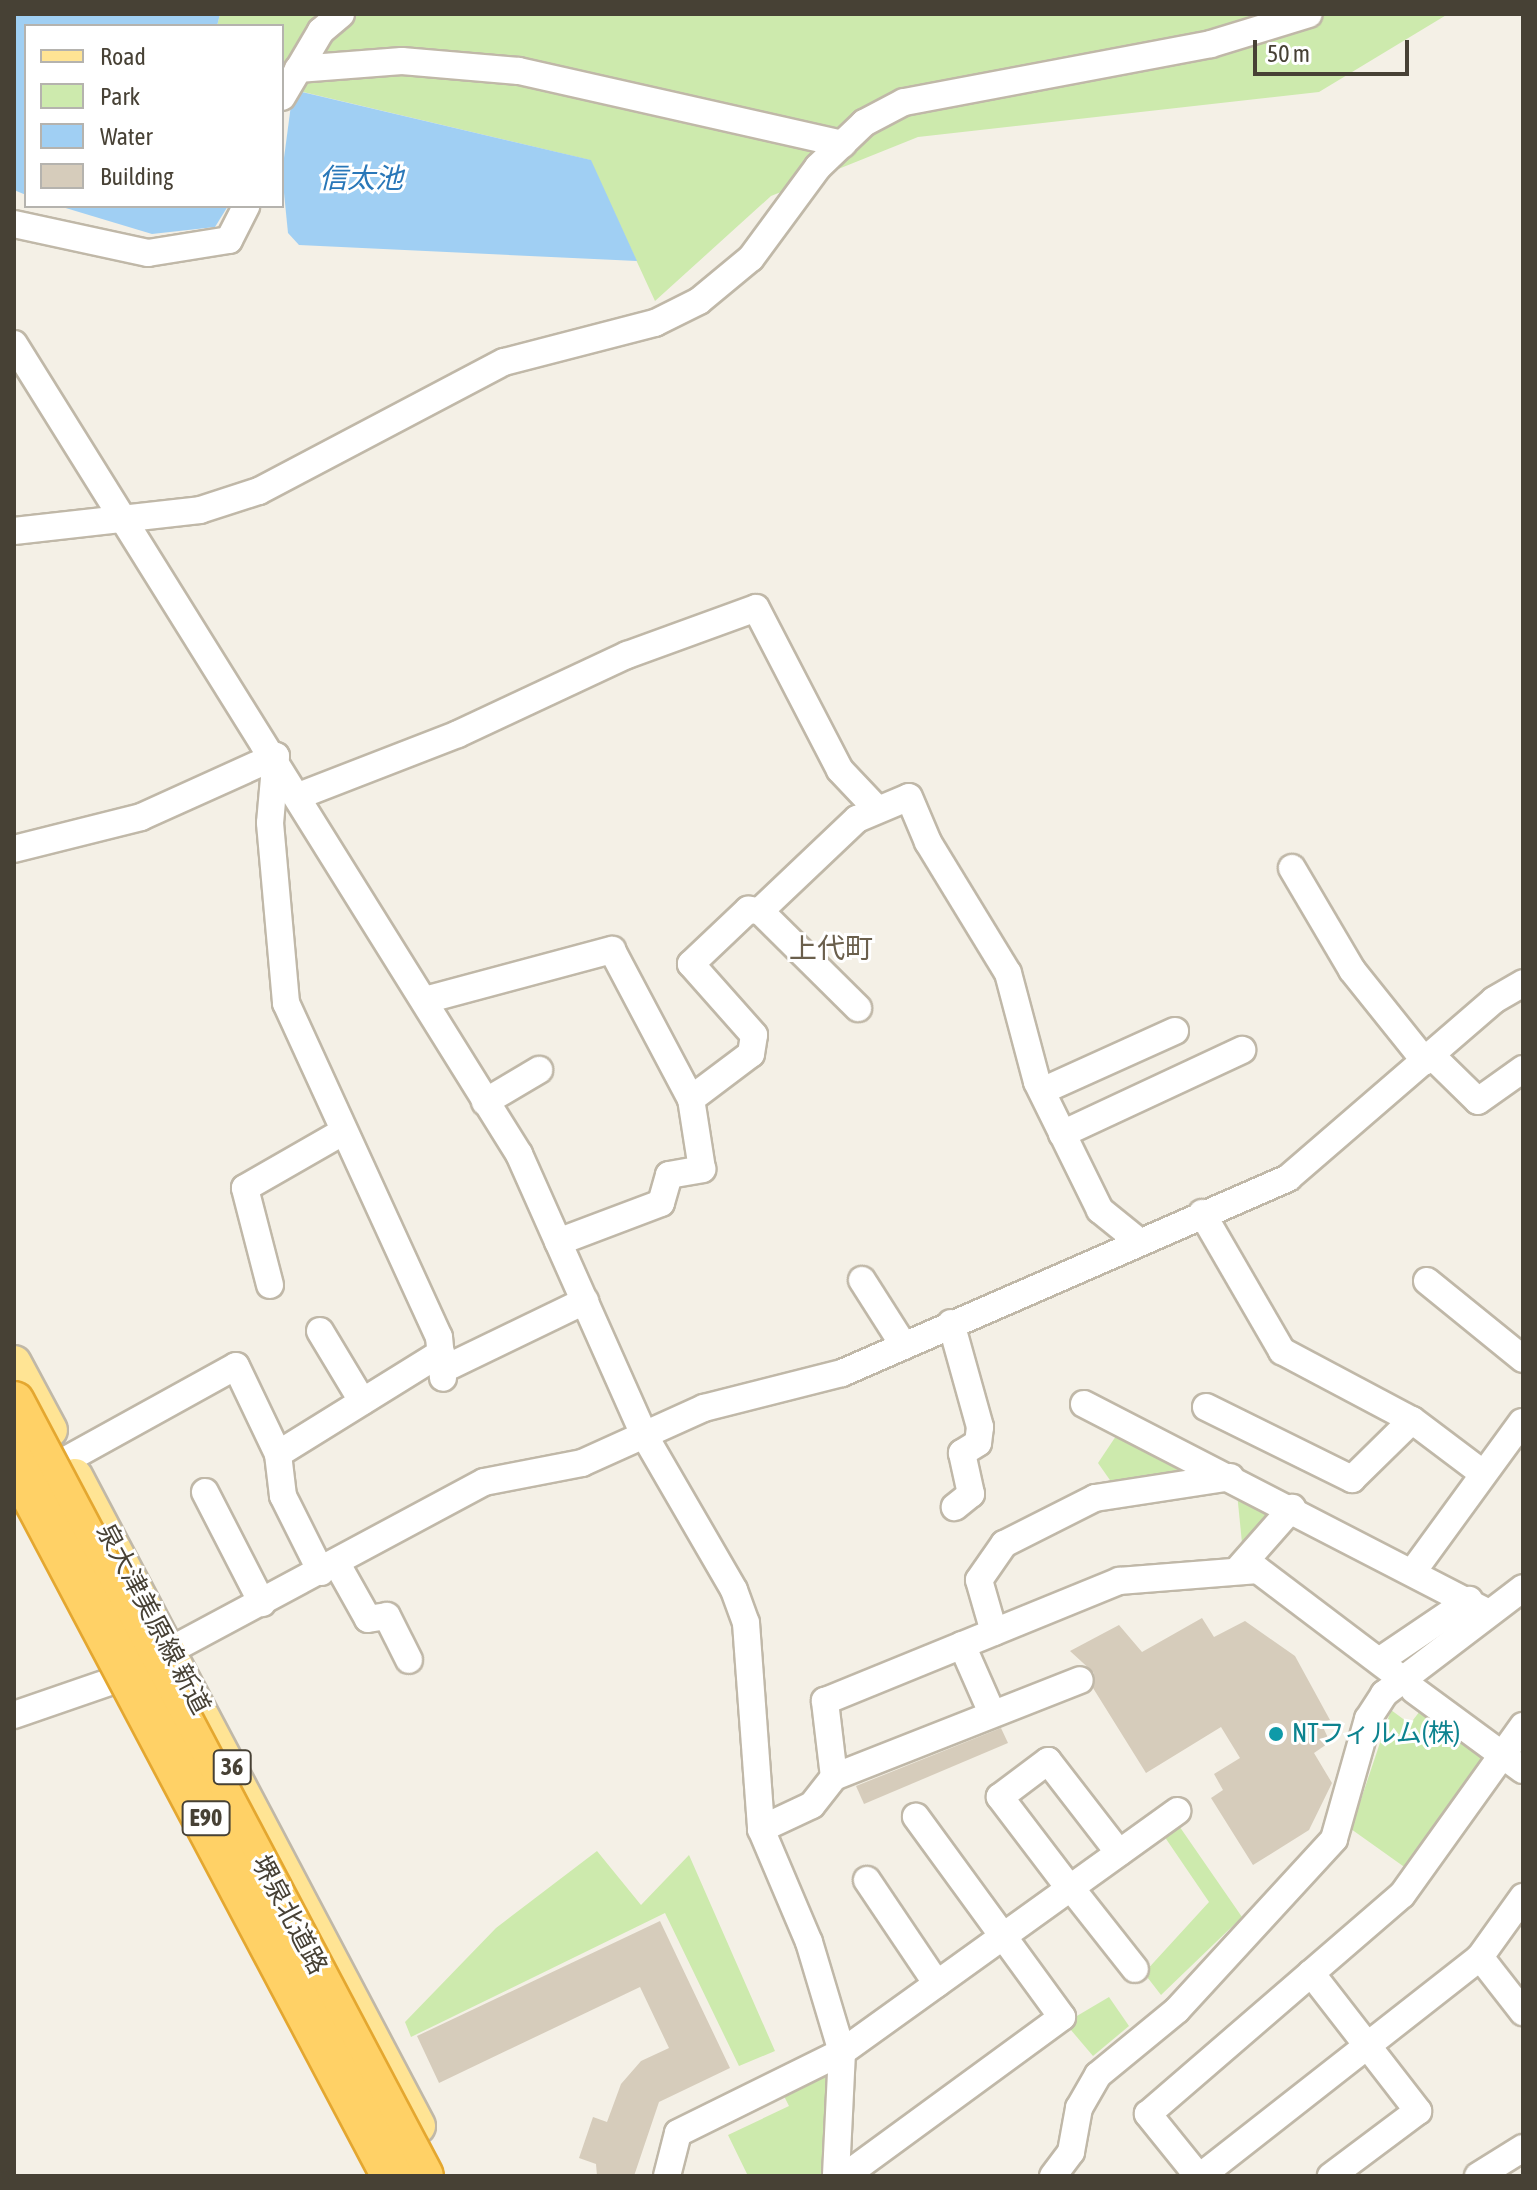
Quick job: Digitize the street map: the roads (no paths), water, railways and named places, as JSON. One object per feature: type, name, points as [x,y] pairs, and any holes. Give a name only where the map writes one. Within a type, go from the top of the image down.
[{"type":"highway","name":"堺泉北道路","points":[[14,1402],[423,2176]]},
{"type":"highway","name":"堺泉北道路","points":[[14,1462],[392,2176]]},
{"type":"main road","name":"泉大津美原線 新道","points":[[14,1363],[170,1650],[442,2176]]},
{"type":"main road","name":"36","points":[[14,1498],[373,2176]]},
{"type":"street","points":[[284,94],[298,69],[341,14]]},
{"type":"street","points":[[14,531],[200,510],[259,491],[504,362],[655,323],[699,301],[751,258],[843,144],[904,102],[1211,44],[1309,14]]},
{"type":"street","points":[[298,69],[402,61],[519,71],[843,144]]},
{"type":"street","points":[[14,224],[148,253],[229,240],[245,208]]},
{"type":"street","points":[[14,344],[129,520],[301,795],[519,1154],[643,1433],[734,1590],[746,1623],[761,1829],[809,1942],[842,2052],[836,2176]]},
{"type":"street","points":[[301,795],[458,734],[627,655],[756,608],[840,770],[875,807]]},
{"type":"street","points":[[14,849],[141,817],[276,756]]},
{"type":"street","points":[[276,756],[270,823],[286,1003],[442,1367]]},
{"type":"street","points":[[760,911],[875,807],[909,797],[928,842],[1008,973],[1042,1091],[1100,1210],[1137,1240]]},
{"type":"street","points":[[1292,868],[1352,970],[1429,1058],[1478,1101],[1523,1069]]},
{"type":"street","points":[[691,1099],[751,1054],[754,1035],[691,964],[748,910],[760,911],[858,1008]]},
{"type":"street","points":[[425,1000],[612,950],[691,1099],[702,1169],[669,1175],[661,1203],[558,1242]]},
{"type":"street","points":[[14,1715],[113,1681],[484,1482],[582,1463],[704,1408],[842,1373],[1137,1240],[1304,1170],[1429,1058],[1523,983]]},
{"type":"street","points":[[1042,1091],[1175,1031]]},
{"type":"street","points":[[1145,1044],[1166,1085]]},
{"type":"street","points":[[1062,1134],[1242,1050]]},
{"type":"street","points":[[485,1102],[539,1070]]},
{"type":"street","points":[[270,1285],[245,1188],[341,1133]]},
{"type":"street","points":[[1202,1213],[1282,1351],[1412,1420],[1481,1472]]},
{"type":"street","points":[[862,1280],[904,1346]]},
{"type":"street","points":[[1427,1281],[1523,1359]]},
{"type":"street","points":[[278,1454],[362,1401],[585,1301]]},
{"type":"street","points":[[951,1323],[980,1427],[978,1443],[962,1453],[971,1494],[955,1507]]},
{"type":"street","points":[[320,1331],[362,1401]]},
{"type":"street","points":[[66,1460],[236,1366],[278,1454],[283,1496],[328,1567],[368,1619],[387,1616],[409,1660]]},
{"type":"street","points":[[1084,1404],[1414,1570],[1478,1606]]},
{"type":"street","points":[[1206,1407],[1352,1479],[1412,1420]]},
{"type":"street","points":[[1414,1570],[1481,1472],[1522,1422]]},
{"type":"street","points":[[994,1632],[979,1580],[1004,1544],[1095,1498],[1230,1477]]},
{"type":"street","points":[[205,1492],[262,1603]]},
{"type":"street","points":[[1240,1567],[1292,1508]]},
{"type":"street","points":[[834,1777],[825,1701],[1119,1581],[1240,1567],[1258,1570],[1512,1763]]},
{"type":"street","points":[[1379,1661],[1478,1606],[1523,1588]]},
{"type":"street","points":[[1053,2176],[1071,2152],[1079,2108],[1098,2075],[1177,2010],[1334,1839],[1368,1719],[1407,1684],[1478,1606]]},
{"type":"street","points":[[962,1645],[992,1713]]},
{"type":"street","points":[[761,1829],[812,1805],[834,1777],[1080,1680]]},
{"type":"street","points":[[1523,1726],[1512,1763],[1402,1895],[1148,2114],[1200,2176],[1480,1957],[1523,1897]]},
{"type":"street","points":[[1119,1853],[1048,1761],[1000,1797],[1135,1969]]},
{"type":"street","points":[[667,2176],[678,2133],[842,2052],[1177,1811]]},
{"type":"street","points":[[845,2176],[1062,2017],[916,1817]]},
{"type":"street","points":[[867,1880],[937,1984]]},
{"type":"street","points":[[1480,1957],[1523,2012]]},
{"type":"street","points":[[1311,1973],[1418,2111],[1331,2176]]},
{"type":"street","points":[[1478,2176],[1523,2148]]},
{"type":"water","points":[[14,14],[220,14],[218,24],[24,24],[24,194],[14,190]]},
{"type":"water","name":"信太池","points":[[302,92],[591,160],[637,261],[299,245],[288,233],[284,193],[284,158],[291,105]]},
{"type":"water","points":[[66,208],[227,208],[215,227],[152,234]]},
{"type":"place","name":"NTフィルム(株)","points":[[1276,1734]]},
{"type":"district","name":"上代町","points":[[831,948]]}]
